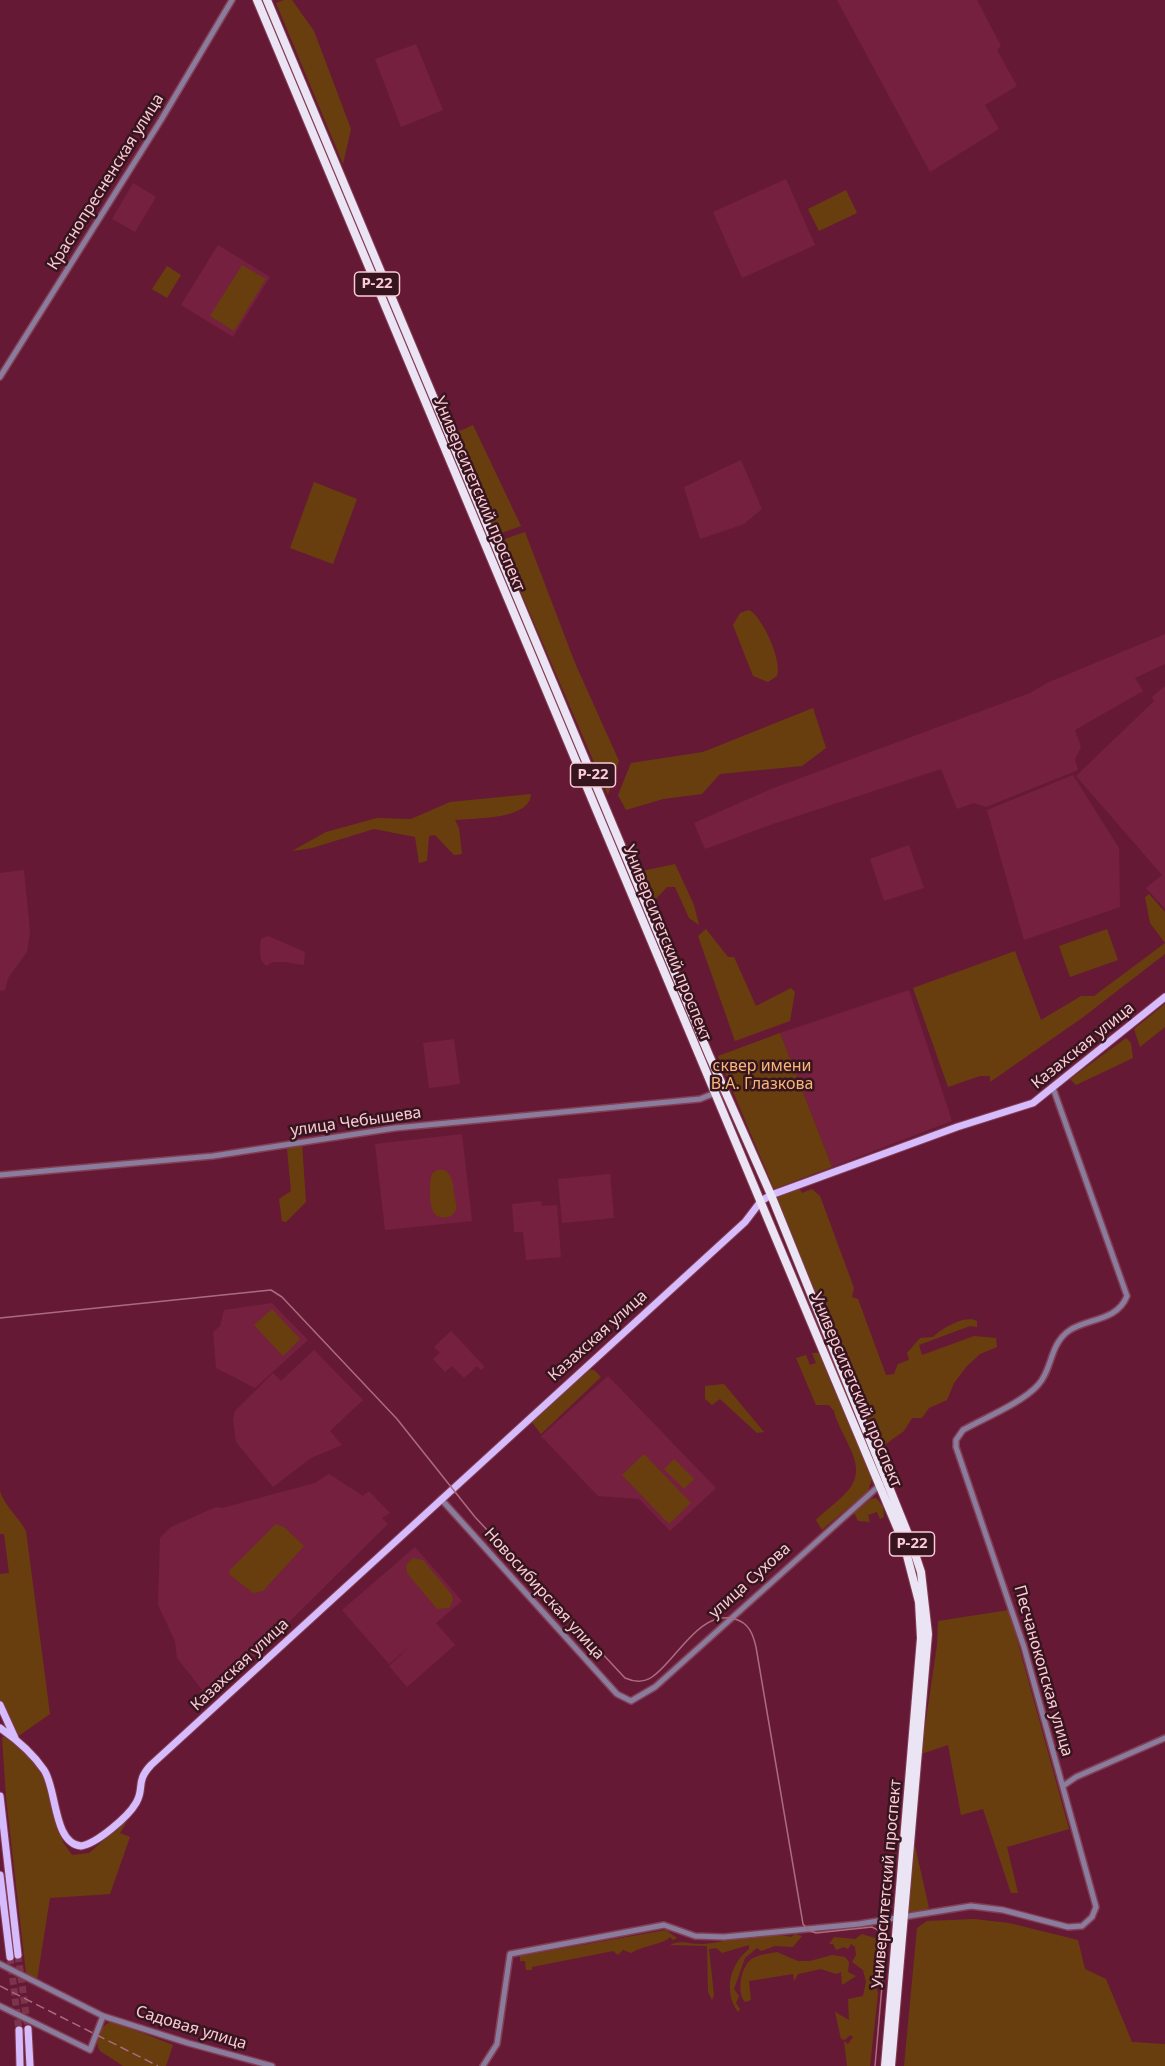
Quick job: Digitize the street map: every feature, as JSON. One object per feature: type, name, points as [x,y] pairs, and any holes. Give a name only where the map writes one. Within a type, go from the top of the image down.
[{"type":"highway","name":"Университетский проспект","points":[[257,0],[715,1094],[884,1482]]},
{"type":"highway","name":"Университетский проспект","points":[[267,0],[674,970],[771,1195],[921,1572],[928,1634],[885,2066]]},
{"type":"highway","points":[[666,974],[668,969],[674,970]]},
{"type":"highway","name":"Университетский проспект","points":[[891,2066],[900,1918]]},
{"type":"main road","name":"Казахская улица","points":[[16,1741],[46,1774],[61,1826],[71,1843],[81,1846],[94,1841],[136,1802],[142,1775],[151,1765],[745,1222],[761,1202],[771,1195],[957,1127],[1033,1103],[1165,997]]},
{"type":"main road","points":[[0,1705],[16,1741]]},
{"type":"main road","points":[[0,1728],[16,1741]]},
{"type":"main road","points":[[0,1735],[9,1735]]},
{"type":"main road","points":[[0,1797],[18,1955]]},
{"type":"main road","points":[[0,1875],[10,1957]]},
{"type":"main road","points":[[28,2029],[30,2066]]},
{"type":"main road","points":[[19,2030],[20,2066]]},
{"type":"street","name":"Краснопресненская улица","points":[[0,377],[161,120],[232,0]]},
{"type":"street","name":"Песчанокопская улица","points":[[900,1918],[971,1906],[1003,1910],[1068,1927],[1082,1926],[1092,1917],[1096,1907],[1024,1647],[956,1446],[956,1440],[963,1430],[1032,1391],[1039,1384],[1054,1348],[1067,1332],[1118,1310],[1127,1296],[1053,1088]]},
{"type":"street","name":"улица Чебышева","points":[[0,1175],[213,1156],[353,1133],[700,1099],[715,1094]]},
{"type":"street","name":"улица Сухова","points":[[631,1701],[655,1687],[884,1482]]},
{"type":"street","name":"Новосибирская улица","points":[[441,1499],[617,1694],[631,1701]]},
{"type":"street","points":[[1062,1786],[1076,1777],[1165,1738]]},
{"type":"street","points":[[483,2066],[497,2044],[510,1954],[664,1925],[695,1936],[724,1937],[900,1918]]},
{"type":"street","name":"Садовая улица","points":[[0,1964],[103,2016],[272,2066]]},
{"type":"street","points":[[0,2006],[90,2050],[103,2016]]},
{"type":"shaded area","points":[[837,0],[977,0],[1001,46],[997,50],[1017,86],[985,105],[999,129],[930,172]]},
{"type":"shaded area","points":[[416,44],[443,110],[401,127],[375,59]]},
{"type":"shaded area","points":[[786,179],[815,245],[742,278],[713,212]]},
{"type":"shaded area","points":[[133,183],[156,197],[135,232],[112,219]]},
{"type":"shaded area","points":[[218,245],[270,277],[233,337],[181,305]]},
{"type":"shaded area","points":[[741,460],[762,509],[744,524],[700,539],[684,487]]},
{"type":"shaded area","points":[[1165,634],[1165,664],[1135,678],[1143,691],[1075,730],[1081,747],[1075,759],[1078,770],[986,807],[974,803],[957,809],[941,769],[773,824],[705,849],[694,823],[771,789],[1030,693],[1047,683]]},
{"type":"shaded area","points":[[1165,686],[1165,909],[1146,888],[1162,875],[1076,776],[1154,701],[1152,697]]},
{"type":"shaded area","points":[[1073,775],[1119,848],[1120,907],[1024,940],[987,810]]},
{"type":"shaded area","points":[[909,845],[924,888],[884,901],[870,859]]},
{"type":"shaded area","points":[[24,870],[30,932],[27,952],[8,978],[5,990],[0,991],[0,873]]},
{"type":"shaded area","points":[[268,936],[305,952],[304,965],[273,962],[266,966],[261,960],[260,950],[261,939]]},
{"type":"shaded area","points":[[909,990],[952,1121],[832,1167],[780,1033]]},
{"type":"shaded area","points":[[454,1039],[460,1084],[429,1088],[423,1043]]},
{"type":"shaded area","points":[[462,1134],[472,1221],[385,1230],[375,1144]]},
{"type":"shaded area","points":[[610,1174],[614,1218],[562,1223],[558,1179]]},
{"type":"shaded area","points":[[541,1201],[542,1206],[557,1205],[561,1257],[526,1260],[523,1232],[514,1232],[512,1204]]},
{"type":"shaded area","points":[[272,1303],[308,1340],[255,1388],[216,1368],[213,1332],[220,1326],[224,1310]]},
{"type":"shaded area","points":[[451,1331],[485,1367],[481,1370],[477,1366],[464,1378],[452,1366],[445,1372],[433,1359],[440,1353],[434,1347]]},
{"type":"shaded area","points":[[314,1350],[363,1400],[330,1431],[342,1445],[311,1458],[273,1487],[236,1442],[233,1420],[235,1411],[273,1373],[281,1381]]},
{"type":"shaded area","points":[[608,1376],[716,1488],[670,1531],[639,1499],[598,1496],[541,1436]]},
{"type":"shaded area","points":[[329,1474],[363,1496],[369,1491],[390,1513],[382,1518],[388,1524],[210,1700],[177,1658],[175,1641],[158,1605],[160,1538],[171,1527],[216,1507],[222,1508],[315,1483]]},
{"type":"shaded area","points":[[415,1547],[462,1601],[436,1623],[455,1645],[407,1687],[389,1666],[411,1645],[389,1664],[342,1610]]},
{"type":"green space","points":[[292,0],[314,31],[351,129],[343,164],[276,3]]},
{"type":"green space","points":[[846,190],[857,213],[819,231],[808,209]]},
{"type":"green space","points":[[242,265],[266,279],[234,331],[210,316]]},
{"type":"green space","points":[[167,266],[181,275],[167,298],[152,289]]},
{"type":"green space","points":[[473,425],[521,526],[496,535],[456,436],[458,432]]},
{"type":"green space","points":[[314,482],[357,499],[333,564],[290,548]]},
{"type":"green space","points":[[525,532],[575,663],[619,761],[608,795],[499,541]]},
{"type":"green space","points":[[749,610],[765,630],[777,661],[777,676],[768,682],[753,676],[733,625],[740,613]]},
{"type":"green space","points":[[813,708],[826,748],[802,766],[720,774],[702,794],[663,799],[626,810],[618,795],[631,763],[703,752]]},
{"type":"green space","points":[[531,794],[528,803],[512,813],[487,818],[455,820],[459,828],[462,854],[454,855],[435,835],[429,836],[427,861],[419,863],[415,837],[374,829],[312,848],[292,851],[326,832],[377,818],[411,819],[450,802]]},
{"type":"green space","points":[[675,864],[694,905],[699,925],[689,918],[675,887],[667,887],[655,900],[642,871]]},
{"type":"green space","points":[[1149,894],[1165,912],[1165,943],[1150,923],[1145,897]]},
{"type":"green space","points":[[706,929],[728,957],[734,957],[756,1006],[791,988],[795,992],[790,1021],[735,1041],[698,936]]},
{"type":"green space","points":[[1107,929],[1118,960],[1070,977],[1059,946]]},
{"type":"green space","points":[[1165,943],[1165,954],[1082,1018],[990,1082],[990,1076],[980,1076],[948,1087],[913,988],[1015,951],[1041,1020],[1081,996],[1094,996]]},
{"type":"green space","points":[[1165,1004],[1165,1027],[1140,1047],[1134,1029]]},
{"type":"green space","name":"сквер имени В.А. Глазкова","points":[[780,1033],[832,1167],[774,1189],[718,1056]]},
{"type":"green space","points":[[1126,1038],[1131,1043],[1133,1058],[1076,1085],[1070,1079]]},
{"type":"green space","points":[[302,1143],[306,1202],[286,1222],[282,1221],[279,1199],[291,1191],[287,1149]]},
{"type":"green space","points":[[437,1170],[445,1170],[450,1175],[453,1184],[456,1209],[452,1215],[445,1218],[435,1214],[431,1203],[431,1178]]},
{"type":"green space","points":[[798,1186],[802,1193],[812,1189],[820,1196],[854,1288],[852,1297],[858,1299],[886,1375],[894,1374],[898,1364],[909,1360],[907,1353],[920,1338],[933,1337],[960,1321],[972,1319],[977,1321],[977,1327],[970,1326],[919,1345],[922,1355],[974,1336],[996,1338],[997,1347],[980,1354],[967,1366],[954,1383],[947,1400],[929,1408],[922,1418],[912,1418],[904,1431],[883,1446],[879,1445],[777,1199],[780,1193]]},
{"type":"green space","points":[[272,1309],[300,1339],[283,1356],[254,1325]]},
{"type":"green space","points":[[812,1353],[820,1353],[832,1386],[841,1400],[873,1476],[868,1491],[822,1530],[816,1520],[850,1488],[856,1470],[854,1459],[834,1411],[829,1405],[816,1405],[796,1358],[806,1355],[810,1365],[816,1363]]},
{"type":"green space","points":[[590,1370],[594,1370],[601,1377],[541,1434],[531,1421]]},
{"type":"green space","points":[[724,1384],[764,1432],[757,1433],[720,1399],[712,1405],[705,1399],[705,1386]]},
{"type":"green space","points":[[644,1454],[691,1503],[669,1524],[622,1475]]},
{"type":"green space","points":[[674,1459],[694,1479],[684,1489],[664,1469]]},
{"type":"green space","points":[[0,1491],[5,1502],[26,1531],[50,1714],[17,1737],[0,1701],[0,1574],[9,1573],[4,1534],[0,1534]]},
{"type":"green space","points":[[876,1498],[883,1506],[884,1517],[880,1519],[877,1512],[868,1515],[870,1522],[858,1521],[854,1513],[871,1499]]},
{"type":"green space","points":[[276,1524],[284,1527],[304,1546],[263,1591],[253,1593],[230,1575],[229,1571]]},
{"type":"green space","points":[[413,1558],[423,1560],[452,1595],[453,1600],[449,1608],[437,1609],[407,1573],[406,1565]]},
{"type":"green space","points":[[1009,1610],[1069,1829],[1007,1847],[1018,1893],[1011,1893],[983,1809],[961,1815],[948,1745],[921,1754],[937,1645],[938,1621]]},
{"type":"green space","points":[[2,1737],[7,1737],[43,1771],[63,1842],[72,1855],[89,1853],[129,1818],[120,1833],[130,1837],[110,1894],[50,1898],[37,1980],[26,1973],[6,1797]]},
{"type":"green space","points":[[912,1846],[915,1846],[929,1908],[916,1913],[908,1911]]},
{"type":"green space","points":[[974,1919],[1009,1923],[1078,1940],[1085,1969],[1106,1979],[1132,2042],[1165,2044],[1165,2066],[904,2066],[917,1928],[927,1921]]},
{"type":"green space","points":[[666,1930],[677,1938],[673,1940],[670,1937],[631,1953],[623,1950],[618,1955],[613,1951],[532,1967],[532,1970],[526,1970],[525,1961],[520,1961],[520,1956]]},
{"type":"green space","points":[[795,1934],[802,1936],[793,1947],[775,1946],[761,1951],[757,1948],[745,1958],[734,1989],[739,1996],[736,2003],[740,2009],[738,2012],[731,1995],[731,1978],[737,1962],[749,1949],[749,1945],[722,1953],[716,1948],[709,1949],[714,1995],[712,2000],[708,1992],[707,1946],[670,1945],[682,1942],[703,1944],[773,1935],[791,1937]]},
{"type":"green space","points":[[862,1934],[878,1939],[883,1953],[876,1985],[878,1994],[870,2066],[847,2066],[844,2041],[848,2044],[853,2037],[850,2035],[845,2040],[841,2039],[835,2012],[849,2020],[848,1999],[863,1996],[866,1982],[863,1970],[852,1962],[856,1955],[855,1947],[851,1944],[848,1949],[844,1947],[836,1950],[833,1944],[829,1944],[834,1937],[855,1939]]},
{"type":"green space","points":[[777,1952],[798,1961],[810,1961],[832,1955],[845,1957],[849,1962],[848,1972],[856,1976],[842,1985],[841,1972],[836,1974],[821,1969],[798,1974],[794,1981],[793,1974],[749,1981],[751,2000],[745,2002],[740,1986],[745,1966],[755,1957]]},
{"type":"green space","points":[[112,2021],[173,2045],[166,2066],[123,2066],[100,2051],[97,2042],[99,2033]]},
{"type":"tunnel","points":[[18,1955],[28,2029]]},
{"type":"tunnel","points":[[10,1957],[19,2030]]},
{"type":"tram line","points":[[0,1318],[271,1290],[282,1297],[397,1419],[475,1517],[625,1678],[638,1681],[652,1677],[689,1638],[710,1621],[722,1618],[735,1619],[744,1623],[752,1633],[756,1647],[803,1924],[808,1930],[816,1933],[872,1927],[880,1931],[886,1940],[875,2066]]},
{"type":"railway","points":[[0,1986],[158,2066]]}]
